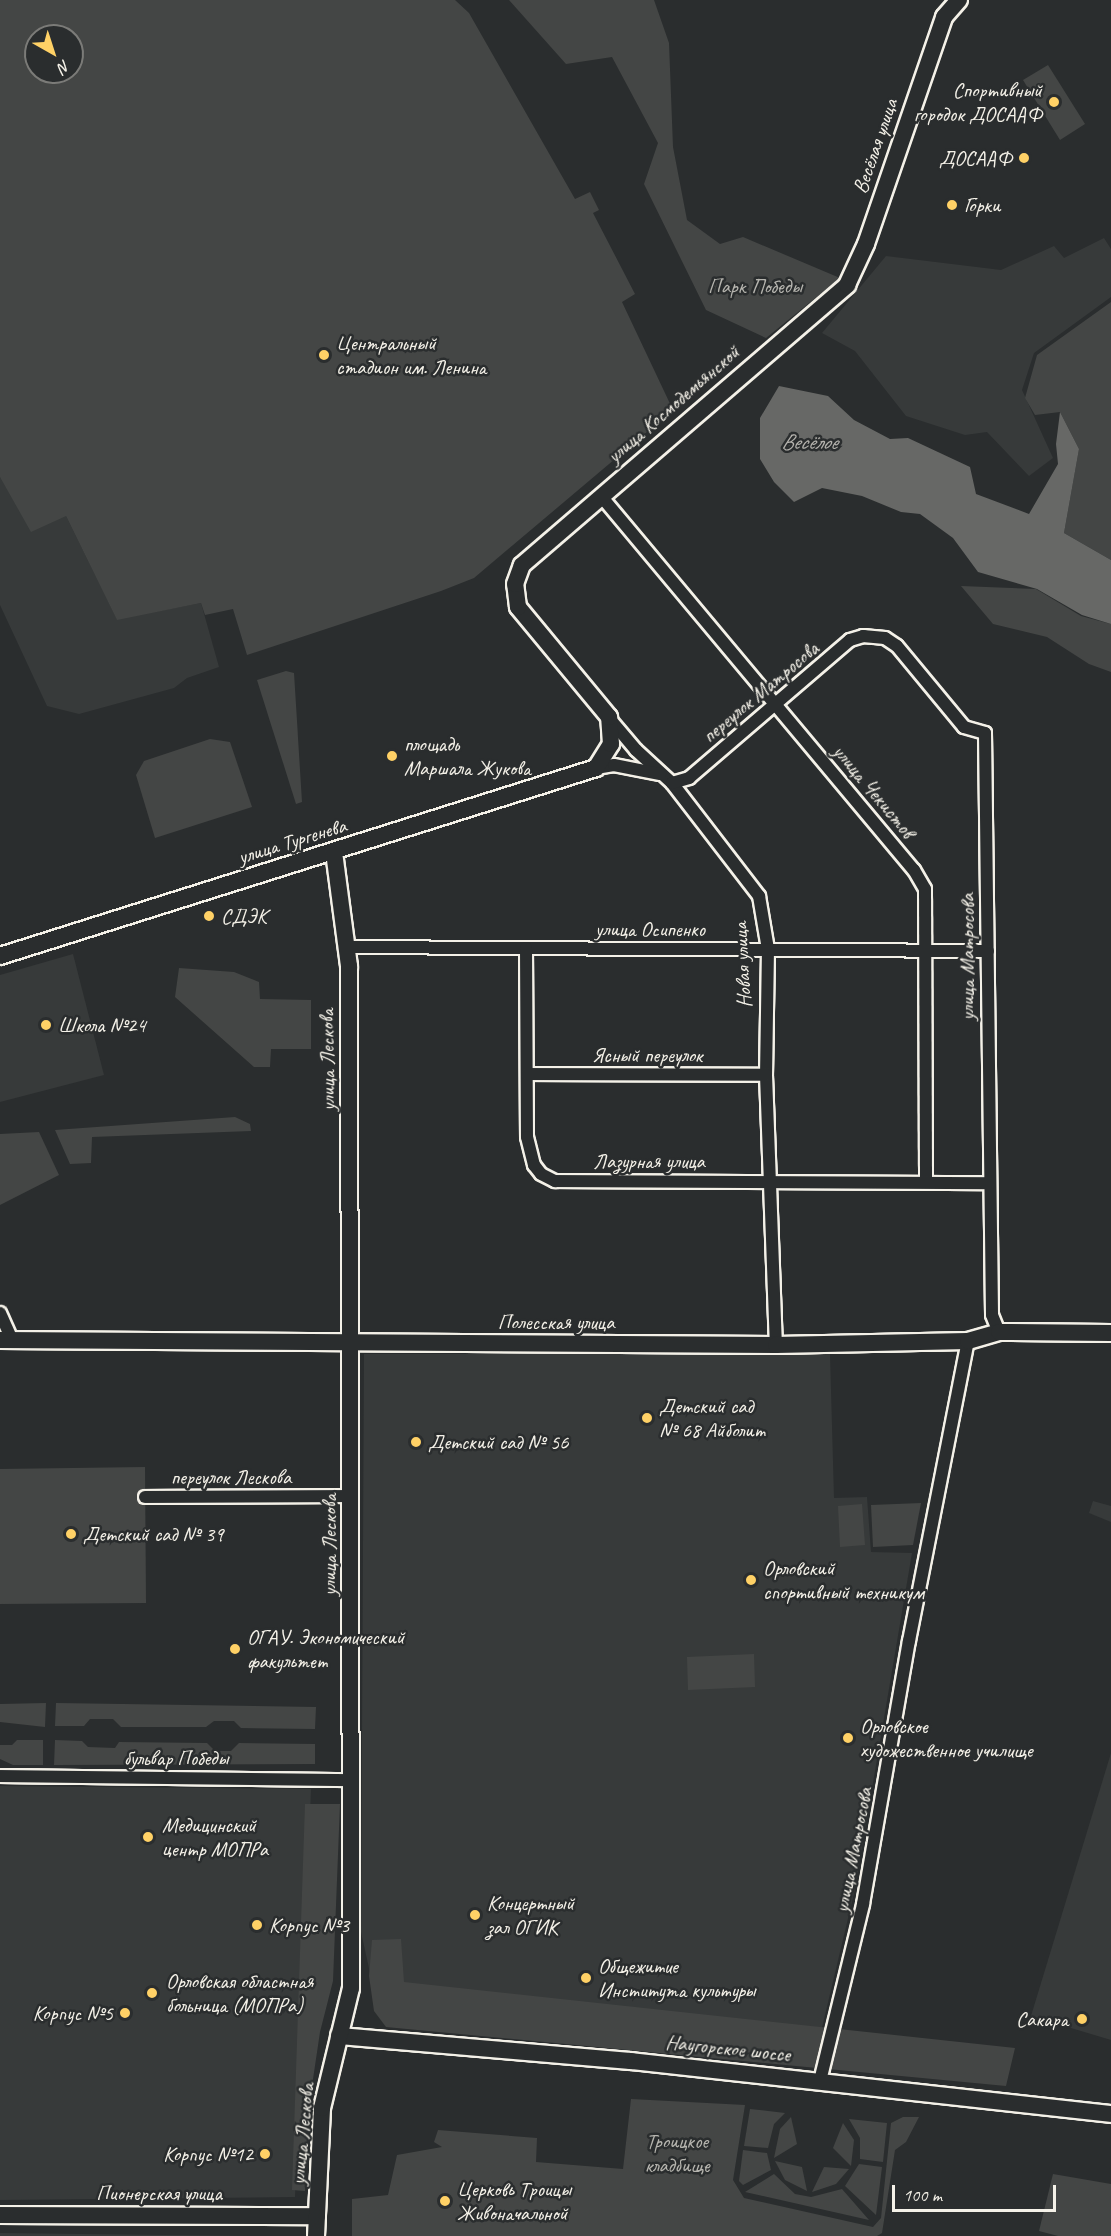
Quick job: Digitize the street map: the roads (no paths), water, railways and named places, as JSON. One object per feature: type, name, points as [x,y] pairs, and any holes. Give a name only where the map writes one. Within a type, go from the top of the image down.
[{"type":"main road","name":"Весёлая улица","points":[[853,276],[944,17],[959,0]]},
{"type":"main road","name":"улица Космодемьянской","points":[[522,565],[853,276]]},
{"type":"main road","name":"Новая улица","points":[[522,565],[515,584],[518,607],[609,717]]},
{"type":"main road","points":[[596,768],[611,744],[609,717]]},
{"type":"main road","name":"улица Тургенева","points":[[0,956],[596,768]]},
{"type":"main road","name":"улица Лескова","points":[[316,2236],[322,2108],[351,1988],[352,1344],[348,947],[334,852]]},
{"type":"main road","name":"Полесская улица","points":[[6,1340],[776,1345],[968,1341],[999,1332],[1111,1333]]},
{"type":"main road","name":"Наугорское шоссе","points":[[339,2036],[820,2081],[1111,2114]]},
{"type":"main road","name":"Пионерская улица","points":[[0,2215],[317,2216]]},
{"type":"street","name":"улица Чекистов","points":[[602,496],[914,870],[925,889],[923,950],[926,1181]]},
{"type":"street","name":"переулок Матросова","points":[[672,783],[689,778],[777,705],[850,640],[873,635]]},
{"type":"street","name":"улица Матросова","points":[[873,635],[897,646],[964,727],[985,733],[992,1315],[999,1332]]},
{"type":"street","name":"Новая улица","points":[[609,717],[661,775],[672,783],[759,896],[768,949],[766,1075],[776,1345]]},
{"type":"street","points":[[596,768],[614,765],[661,775]]},
{"type":"street","name":"улица Осипенко","points":[[348,947],[988,951]]},
{"type":"street","name":"Лазурная улица","points":[[526,948],[529,1151],[541,1174],[555,1181],[770,1180],[989,1183]]},
{"type":"street","name":"Ясный переулок","points":[[527,1074],[766,1075]]},
{"type":"street","points":[[0,1313],[6,1340]]},
{"type":"street","name":"улица Матросова","points":[[820,2081],[863,1904],[909,1641],[968,1341]]},
{"type":"street","name":"переулок Лескова","points":[[146,1497],[352,1496]]},
{"type":"street","name":"бульвар Победы","points":[[3,1776],[351,1780]]},
{"type":"water","name":"Весёлое","points":[[779,386],[828,396],[854,420],[890,439],[908,438],[970,467],[976,494],[1029,514],[1058,464],[1056,444],[1060,412],[1079,449],[1064,533],[1111,560],[1111,624],[1082,615],[1037,589],[978,572],[953,538],[920,514],[901,512],[862,496],[822,488],[794,502],[774,482],[760,459],[760,418]]},
{"type":"place","name":"Спортивный городок ДОСААФ","points":[[1054,102]]},
{"type":"place","name":"ДОСААФ","points":[[1024,158]]},
{"type":"place","name":"Горки","points":[[952,205]]},
{"type":"place","name":"Центральный стадион им. Ленина","points":[[324,355]]},
{"type":"place","name":"площадь Маршала Жукова","points":[[392,756]]},
{"type":"place","name":"СДЭК","points":[[209,916]]},
{"type":"place","name":"Школа №24","points":[[46,1025]]},
{"type":"place","name":"Детский сад № 68 Айболит","points":[[647,1418]]},
{"type":"place","name":"Детский сад № 56","points":[[416,1442]]},
{"type":"place","name":"Детский сад № 39","points":[[71,1534]]},
{"type":"place","name":"Орловский спортивный техникум","points":[[751,1580]]},
{"type":"place","name":"ОГАУ. Экономический факультет","points":[[235,1649]]},
{"type":"place","name":"Орловское художественное училище","points":[[848,1738]]},
{"type":"place","name":"Медицинский центр МОПРа","points":[[148,1837]]},
{"type":"place","name":"Концертный зал ОГИК","points":[[475,1915]]},
{"type":"place","name":"Корпус №3","points":[[257,1925]]},
{"type":"place","name":"Общежитие Института культуры","points":[[586,1978]]},
{"type":"place","name":"Орловская областная больница (МОПРа)","points":[[152,1993]]},
{"type":"place","name":"Корпус №5","points":[[125,2013]]},
{"type":"place","name":"Сакара","points":[[1082,2019]]},
{"type":"place","name":"Корпус №12","points":[[265,2154]]},
{"type":"place","name":"Церковь Троицы Живоначальной","points":[[445,2201]]},
{"type":"park label","name":"Парк Победы","points":[[755,286]]},
{"type":"park label","name":"Троицкое кладбище","points":[[677,2153]]}]
